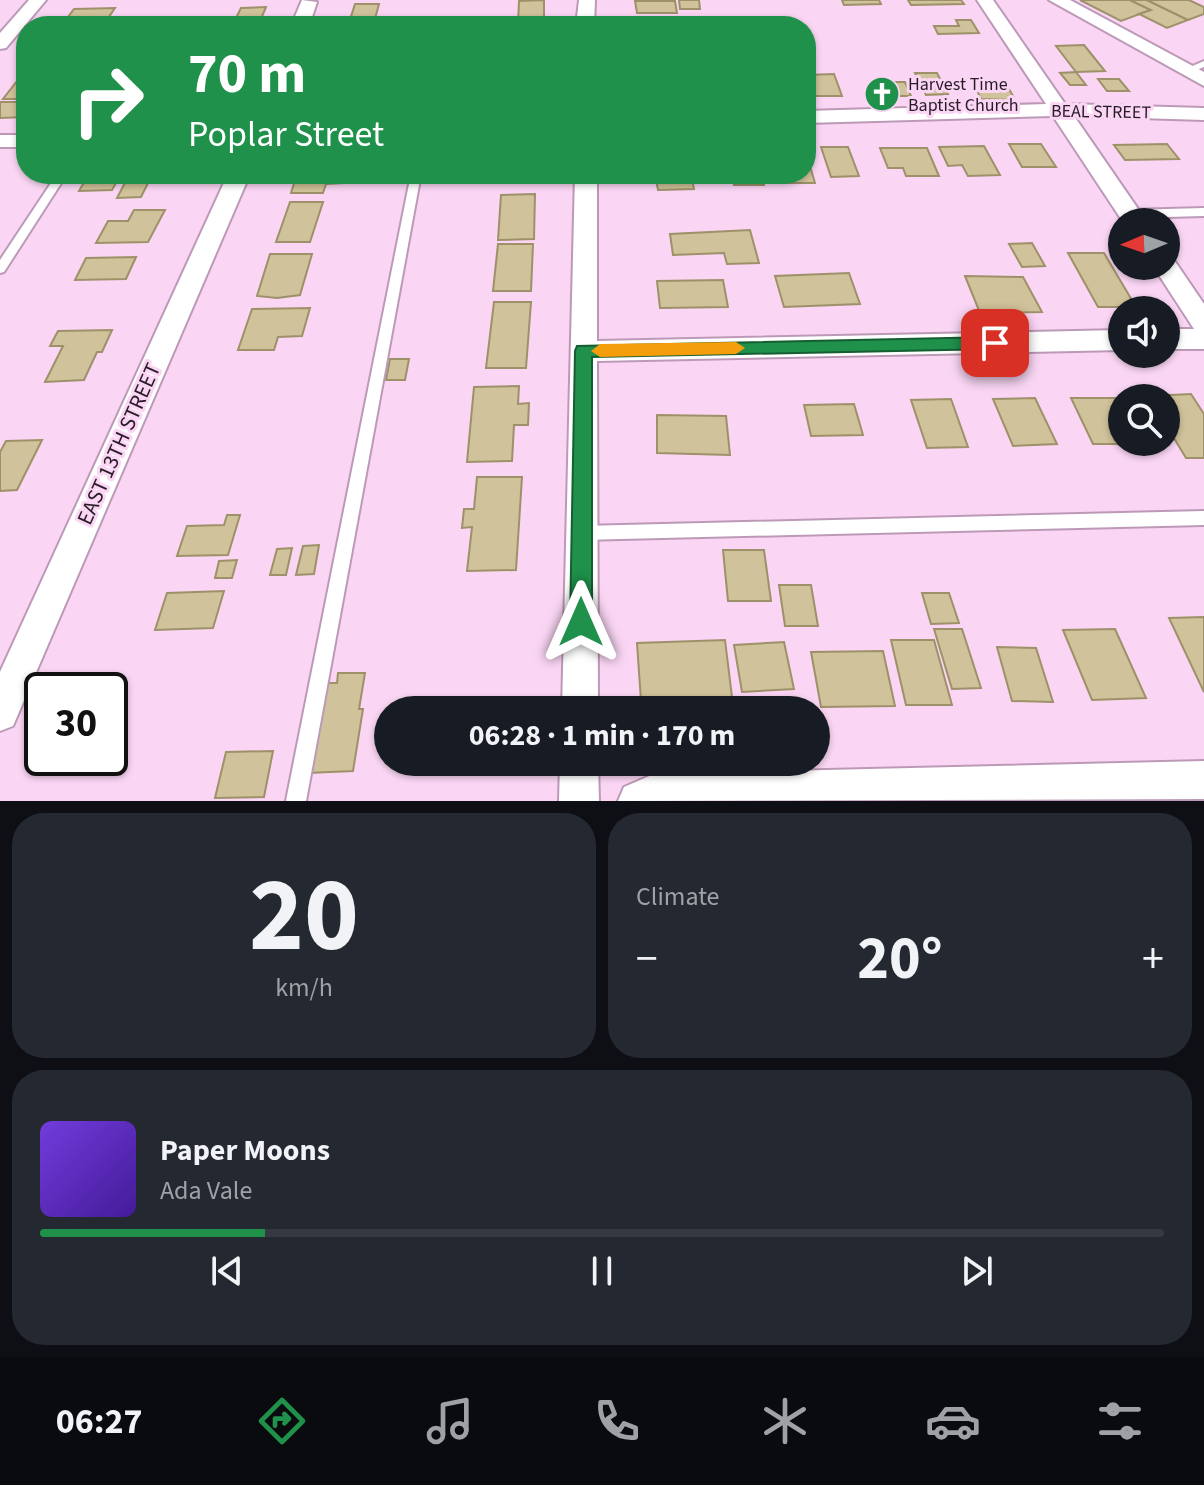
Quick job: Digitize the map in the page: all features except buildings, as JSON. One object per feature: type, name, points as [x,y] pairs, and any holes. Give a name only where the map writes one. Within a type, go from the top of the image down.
[{"type":"street","points":[[24,16],[38,0]]},
{"type":"street","points":[[985,0],[1126,208]]},
{"type":"street","points":[[1057,0],[1195,68],[1204,80]]},
{"type":"street","points":[[304,16],[309,2]]},
{"type":"street","points":[[0,44],[16,25]]},
{"type":"street","name":"BEAL STREET","points":[[816,117],[1059,110],[1204,114]]},
{"type":"street","name":"EAST 13TH STREET","points":[[0,713],[235,184]]},
{"type":"street","points":[[580,696],[586,184]]},
{"type":"street","points":[[1174,280],[1204,324]]},
{"type":"street","points":[[1180,339],[1204,339]]},
{"type":"street","points":[[584,351],[1108,340]]},
{"type":"street","points":[[579,776],[579,801]]},
{"type":"street","points":[[638,801],[654,793],[1204,780]]},
{"type":"lane","points":[[0,269],[55,184]]},
{"type":"lane","points":[[296,801],[414,184]]},
{"type":"lane","points":[[1180,214],[1204,212]]},
{"type":"lane","points":[[581,533],[1204,518]]},
{"type":"slow traffic","points":[[600,351],[736,348]]},
{"type":"place","name":"Harvest Time Baptist Church","points":[[882,94]]},
{"type":"route","points":[[581,622],[584,351],[995,343]]}]
